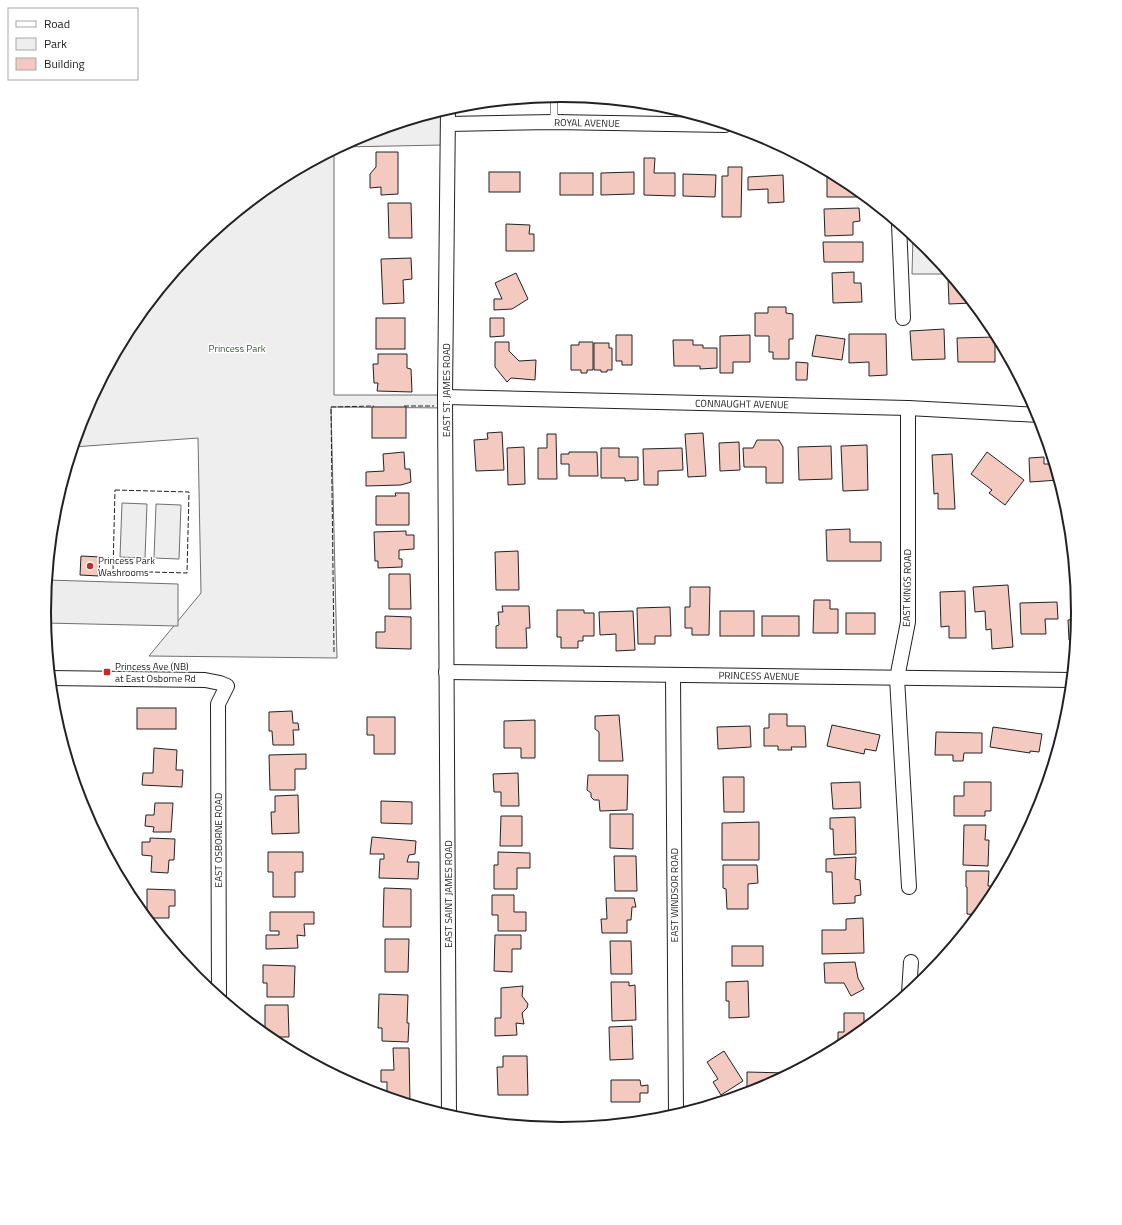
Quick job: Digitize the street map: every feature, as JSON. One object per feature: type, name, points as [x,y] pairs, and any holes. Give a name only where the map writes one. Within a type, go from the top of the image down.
[{"type":"street","name":"EAST ST. JAMES ROAD","points":[[446,672],[445,397],[448,115]]},
{"type":"street","name":"ROYAL AVENUE","points":[[448,124],[554,122],[708,125]]},
{"type":"street","points":[[899,231],[903,318]]},
{"type":"street","name":"CONNAUGHT AVENUE","points":[[445,397],[908,408],[1031,415]]},
{"type":"street","name":"EAST KINGS ROAD","points":[[908,408],[908,622],[896,678],[910,887]]},
{"type":"street","name":"PRINCESS AVENUE","points":[[446,672],[1067,680]]},
{"type":"street","name":"EAST SAINT JAMES ROAD","points":[[446,672],[449,1110]]},
{"type":"street","name":"EAST WINDSOR ROAD","points":[[673,675],[676,1109]]},
{"type":"street","name":"EAST OSBORNE ROAD","points":[[55,678],[205,680],[227,686],[218,704],[219,990]]},
{"type":"street","points":[[910,984],[911,962]]},
{"type":"lane","points":[[554,102],[554,122]]},
{"type":"green space","points":[[445,116],[444,145],[353,147],[397,130]]},
{"type":"green space","name":"Princess Park","points":[[334,156],[334,395],[448,395],[448,408],[331,407],[337,658],[149,656],[201,593],[198,438],[79,447],[90,417],[119,357],[156,302],[178,276],[200,252],[251,208],[278,188]]},
{"type":"green space","points":[[913,244],[942,274],[912,274]]},
{"type":"green space","points":[[122,503],[147,504],[145,558],[120,557]]},
{"type":"green space","points":[[156,504],[181,505],[179,559],[154,558]]},
{"type":"shaded area","points":[[52,580],[178,584],[178,626],[51,623]]},
{"type":"building","points":[[376,152],[398,152],[398,194],[381,195],[381,187],[370,188],[370,174],[376,167]]},
{"type":"building","points":[[644,158],[655,158],[654,173],[675,173],[675,196],[644,195]]},
{"type":"building","points":[[728,167],[742,167],[741,217],[722,217],[722,176],[728,176]]},
{"type":"building","points":[[489,172],[520,172],[520,192],[489,192]]},
{"type":"building","points":[[634,172],[634,194],[601,195],[601,173]]},
{"type":"building","points":[[560,173],[593,173],[593,195],[560,195]]},
{"type":"building","points":[[683,174],[716,175],[715,197],[683,196]]},
{"type":"building","points":[[783,175],[784,202],[768,203],[768,189],[748,190],[748,177]]},
{"type":"building","points":[[827,178],[856,197],[827,197]]},
{"type":"building","points":[[388,203],[411,203],[412,238],[389,238]]},
{"type":"building","points":[[859,208],[860,221],[853,222],[853,235],[825,236],[824,209]]},
{"type":"building","points":[[506,224],[530,225],[529,234],[534,234],[534,251],[506,251]]},
{"type":"building","points":[[823,242],[863,242],[863,262],[824,262]]},
{"type":"building","points":[[411,258],[412,279],[403,280],[404,303],[383,304],[381,259]]},
{"type":"building","points":[[854,272],[854,283],[861,283],[862,302],[833,303],[832,273]]},
{"type":"building","points":[[516,273],[528,299],[512,309],[494,310],[494,299],[502,299],[495,283]]},
{"type":"building","points":[[948,281],[967,303],[949,304]]},
{"type":"building","points":[[768,307],[786,307],[786,313],[793,314],[793,339],[789,339],[789,359],[773,359],[773,352],[769,352],[769,336],[755,336],[755,313],[768,313]]},
{"type":"building","points":[[376,318],[405,318],[405,349],[376,349]]},
{"type":"building","points":[[490,318],[504,318],[504,336],[490,337]]},
{"type":"building","points":[[944,329],[945,359],[912,360],[910,331]]},
{"type":"building","points":[[849,334],[886,334],[887,375],[869,376],[869,362],[849,363]]},
{"type":"building","points":[[616,335],[632,335],[632,365],[622,365],[622,361],[616,361]]},
{"type":"building","points":[[750,335],[750,362],[733,362],[733,373],[720,373],[720,336]]},
{"type":"building","points":[[816,335],[845,339],[842,360],[812,356]]},
{"type":"building","points":[[990,337],[995,345],[995,362],[958,362],[957,338]]},
{"type":"building","points":[[673,340],[693,340],[693,345],[703,345],[703,348],[717,348],[717,368],[700,369],[700,366],[674,366]]},
{"type":"building","points":[[495,342],[509,342],[509,351],[519,361],[536,360],[535,380],[511,378],[507,382],[495,367]]},
{"type":"building","points":[[579,342],[593,342],[593,370],[587,370],[587,373],[581,373],[581,370],[571,370],[571,345],[579,345]]},
{"type":"building","points":[[594,343],[609,343],[609,348],[612,348],[612,370],[601,372],[601,370],[594,370]]},
{"type":"building","points":[[378,354],[407,354],[407,368],[411,369],[412,392],[377,391],[378,383],[374,383],[373,364],[378,364]]},
{"type":"building","points":[[796,362],[808,363],[807,380],[796,380]]},
{"type":"building","points":[[372,407],[406,407],[406,438],[372,438]]},
{"type":"building","points":[[502,432],[504,470],[476,471],[474,440],[488,439],[487,433]]},
{"type":"building","points":[[703,433],[706,476],[688,477],[685,434]]},
{"type":"building","points":[[547,434],[556,434],[557,479],[538,479],[538,448],[547,448]]},
{"type":"building","points":[[757,440],[779,440],[783,447],[783,483],[766,483],[766,467],[744,467],[743,448],[753,448]]},
{"type":"building","points":[[739,442],[740,470],[720,471],[719,443]]},
{"type":"building","points":[[867,445],[868,490],[843,491],[841,446]]},
{"type":"building","points":[[831,446],[832,479],[799,480],[798,447]]},
{"type":"building","points":[[524,447],[525,484],[508,485],[507,448]]},
{"type":"building","points":[[601,448],[619,448],[619,457],[638,457],[638,480],[625,481],[625,478],[601,478]]},
{"type":"building","points":[[682,448],[683,470],[658,471],[658,485],[644,485],[643,449]]},
{"type":"building","points":[[404,452],[405,469],[410,469],[411,482],[401,485],[366,486],[366,472],[384,471],[383,454]]},
{"type":"building","points":[[569,452],[597,452],[598,476],[569,476],[569,464],[561,464],[561,454],[569,454]]},
{"type":"building","points":[[987,452],[1024,480],[1005,505],[989,493],[992,490],[971,474]]},
{"type":"building","points":[[952,454],[955,509],[938,509],[938,493],[934,494],[932,455]]},
{"type":"building","points":[[1044,457],[1044,464],[1049,464],[1054,480],[1030,482],[1029,458]]},
{"type":"building","points":[[395,493],[409,493],[409,525],[376,525],[376,496],[396,496]]},
{"type":"building","points":[[850,529],[850,542],[881,542],[881,561],[827,561],[826,530]]},
{"type":"building","points":[[406,531],[406,535],[414,535],[414,549],[399,550],[399,559],[402,559],[402,567],[378,568],[378,561],[375,561],[374,532]]},
{"type":"building","points":[[518,551],[519,590],[496,590],[495,552]]},
{"type":"building","name":"Princess Park Washrooms","points":[[81,556],[100,557],[99,576],[80,575]]},
{"type":"building","points":[[389,574],[410,574],[411,609],[389,609]]},
{"type":"building","points":[[1008,585],[1013,647],[992,649],[991,629],[986,630],[985,611],[975,612],[973,587]]},
{"type":"building","points":[[690,587],[710,587],[709,635],[692,635],[692,628],[685,628],[685,607],[690,607]]},
{"type":"building","points":[[965,591],[966,638],[949,638],[949,626],[941,627],[940,592]]},
{"type":"building","points":[[814,600],[830,600],[830,609],[838,609],[838,633],[813,633]]},
{"type":"building","points":[[1057,602],[1058,619],[1045,619],[1046,634],[1021,634],[1020,603]]},
{"type":"building","points":[[502,606],[529,606],[530,628],[526,628],[527,648],[496,648],[496,626],[499,625],[498,612],[503,612]]},
{"type":"building","points":[[670,607],[671,636],[655,636],[655,644],[638,644],[637,608]]},
{"type":"building","points":[[557,610],[584,610],[584,613],[594,613],[594,636],[583,636],[583,641],[578,641],[578,648],[561,648],[561,637],[557,637]]},
{"type":"building","points":[[633,611],[635,650],[616,651],[616,634],[600,635],[599,612]]},
{"type":"building","points":[[720,611],[754,611],[754,636],[720,636]]},
{"type":"building","points":[[846,613],[875,613],[875,634],[846,634]]},
{"type":"building","points":[[385,616],[411,617],[411,649],[376,648],[376,632],[385,632]]},
{"type":"building","points":[[762,616],[799,616],[799,636],[762,636]]},
{"type":"building","points":[[1068,620],[1071,620],[1070,640],[1069,640]]},
{"type":"building","points":[[137,708],[176,708],[176,729],[137,729]]},
{"type":"building","points":[[292,711],[293,723],[298,723],[299,730],[293,730],[294,745],[273,745],[272,731],[269,731],[269,712]]},
{"type":"building","points":[[769,714],[787,714],[787,726],[805,726],[806,747],[791,747],[792,750],[778,750],[778,746],[764,746],[764,728],[769,728]]},
{"type":"building","points":[[619,715],[623,761],[599,761],[599,732],[595,729],[595,716]]},
{"type":"building","points":[[367,717],[395,717],[395,754],[374,754],[374,735],[367,735]]},
{"type":"building","points":[[535,720],[535,758],[521,758],[521,748],[504,748],[504,721]]},
{"type":"building","points":[[832,725],[880,735],[876,751],[865,749],[864,754],[827,746]]},
{"type":"building","points":[[750,726],[751,747],[718,749],[717,727]]},
{"type":"building","points":[[993,727],[1042,734],[1039,752],[1030,751],[1030,753],[990,747]]},
{"type":"building","points":[[936,732],[982,733],[982,753],[964,753],[963,761],[953,761],[953,755],[935,755]]},
{"type":"building","points":[[154,748],[177,750],[176,770],[183,770],[182,787],[142,785],[143,773],[153,773]]},
{"type":"building","points":[[306,754],[306,769],[295,769],[295,790],[270,790],[269,755]]},
{"type":"building","points":[[518,773],[519,806],[501,806],[501,792],[494,792],[493,774]]},
{"type":"building","points":[[588,775],[628,775],[627,810],[600,811],[599,800],[594,800],[591,797],[591,793],[587,790]]},
{"type":"building","points":[[723,777],[744,777],[744,812],[724,812]]},
{"type":"building","points":[[860,782],[861,808],[833,809],[831,783]]},
{"type":"building","points":[[964,782],[991,782],[991,811],[985,811],[985,816],[954,816],[954,796],[964,796]]},
{"type":"building","points":[[298,795],[299,833],[272,834],[271,812],[275,812],[275,796]]},
{"type":"building","points":[[381,801],[412,802],[412,824],[381,823]]},
{"type":"building","points":[[155,803],[173,803],[171,832],[153,832],[154,827],[145,826],[146,815],[154,815]]},
{"type":"building","points":[[610,814],[633,814],[633,849],[610,848]]},
{"type":"building","points":[[501,816],[522,816],[522,846],[500,846]]},
{"type":"building","points":[[855,817],[856,854],[834,855],[833,829],[830,829],[830,818]]},
{"type":"building","points":[[759,822],[759,860],[722,860],[722,823]]},
{"type":"building","points":[[964,825],[986,825],[985,840],[989,840],[988,866],[963,865]]},
{"type":"building","points":[[372,837],[416,841],[415,854],[409,855],[407,862],[419,862],[418,879],[379,878],[380,859],[384,859],[384,854],[370,854]]},
{"type":"building","points":[[150,838],[175,839],[174,860],[169,860],[168,873],[151,872],[152,856],[142,855],[142,842],[150,842]]},
{"type":"building","points":[[268,852],[303,852],[303,872],[295,872],[295,897],[273,897],[273,872],[268,872]]},
{"type":"building","points":[[498,852],[530,853],[530,868],[517,868],[517,889],[494,889],[494,865],[498,865]]},
{"type":"building","points":[[614,856],[636,856],[637,891],[615,891]]},
{"type":"building","points":[[856,857],[855,879],[860,880],[861,895],[855,896],[855,903],[833,904],[832,872],[826,872],[826,859]]},
{"type":"building","points":[[723,865],[757,865],[758,883],[748,884],[748,909],[727,909],[726,889],[723,888]]},
{"type":"building","points":[[966,871],[989,871],[988,886],[991,886],[972,914],[967,914]]},
{"type":"building","points":[[384,888],[411,889],[411,927],[383,927]]},
{"type":"building","points":[[147,889],[175,890],[175,906],[169,906],[169,918],[152,918],[147,910]]},
{"type":"building","points":[[492,895],[514,895],[514,912],[526,912],[526,931],[498,931],[498,915],[492,915]]},
{"type":"building","points":[[606,898],[634,898],[636,907],[632,907],[631,920],[627,920],[627,933],[602,933],[601,919],[607,919]]},
{"type":"building","points":[[270,912],[314,912],[314,924],[304,924],[305,936],[297,935],[298,948],[266,949],[266,935],[279,935],[279,931],[270,931]]},
{"type":"building","points":[[863,918],[864,953],[822,954],[822,930],[846,930],[846,919]]},
{"type":"building","points":[[495,935],[521,935],[521,949],[512,949],[512,972],[494,971]]},
{"type":"building","points":[[385,939],[409,939],[408,972],[385,972]]},
{"type":"building","points":[[610,941],[631,941],[632,974],[611,974]]},
{"type":"building","points":[[732,946],[763,946],[763,966],[732,966]]},
{"type":"building","points":[[855,962],[858,978],[864,989],[851,996],[844,983],[825,983],[824,963]]},
{"type":"building","points":[[263,965],[295,966],[294,997],[267,997],[267,983],[263,983]]},
{"type":"building","points":[[748,981],[749,1017],[729,1018],[729,1001],[726,1001],[726,982]]},
{"type":"building","points":[[611,982],[629,982],[629,986],[635,985],[636,1020],[612,1021]]},
{"type":"building","points":[[523,986],[522,996],[528,1004],[527,1008],[522,1013],[524,1024],[516,1023],[517,1035],[495,1036],[495,1018],[501,1018],[501,988]]},
{"type":"building","points":[[379,994],[408,995],[408,1042],[382,1041],[382,1028],[378,1028]]},
{"type":"building","points":[[265,1005],[288,1005],[289,1037],[278,1037],[265,1027]]},
{"type":"building","points":[[844,1013],[864,1013],[864,1022],[838,1041],[838,1032],[844,1032]]},
{"type":"building","points":[[632,1026],[633,1059],[610,1060],[609,1027]]},
{"type":"building","points":[[393,1048],[409,1048],[410,1099],[387,1091],[387,1082],[381,1082],[381,1070],[394,1070]]},
{"type":"building","points":[[724,1051],[743,1081],[721,1095],[713,1082],[718,1079],[707,1062]]},
{"type":"building","points":[[503,1056],[527,1056],[528,1095],[498,1095],[497,1067],[503,1067]]},
{"type":"building","points":[[747,1072],[781,1073],[756,1084],[747,1087]]},
{"type":"building","points":[[611,1080],[640,1080],[641,1086],[648,1085],[648,1093],[640,1093],[640,1102],[611,1102]]},
{"type":"fence","points":[[334,652],[331,407],[374,406]]},
{"type":"fence","points":[[404,406],[434,406]]},
{"type":"fence","points":[[115,490],[189,492],[187,573],[113,571],[115,490]]},
{"type":"place","name":"Princess Park Washrooms","points":[[90,566]]},
{"type":"place","name":"Princess Ave (NB) at East Osborne Rd","points":[[107,672]]}]
